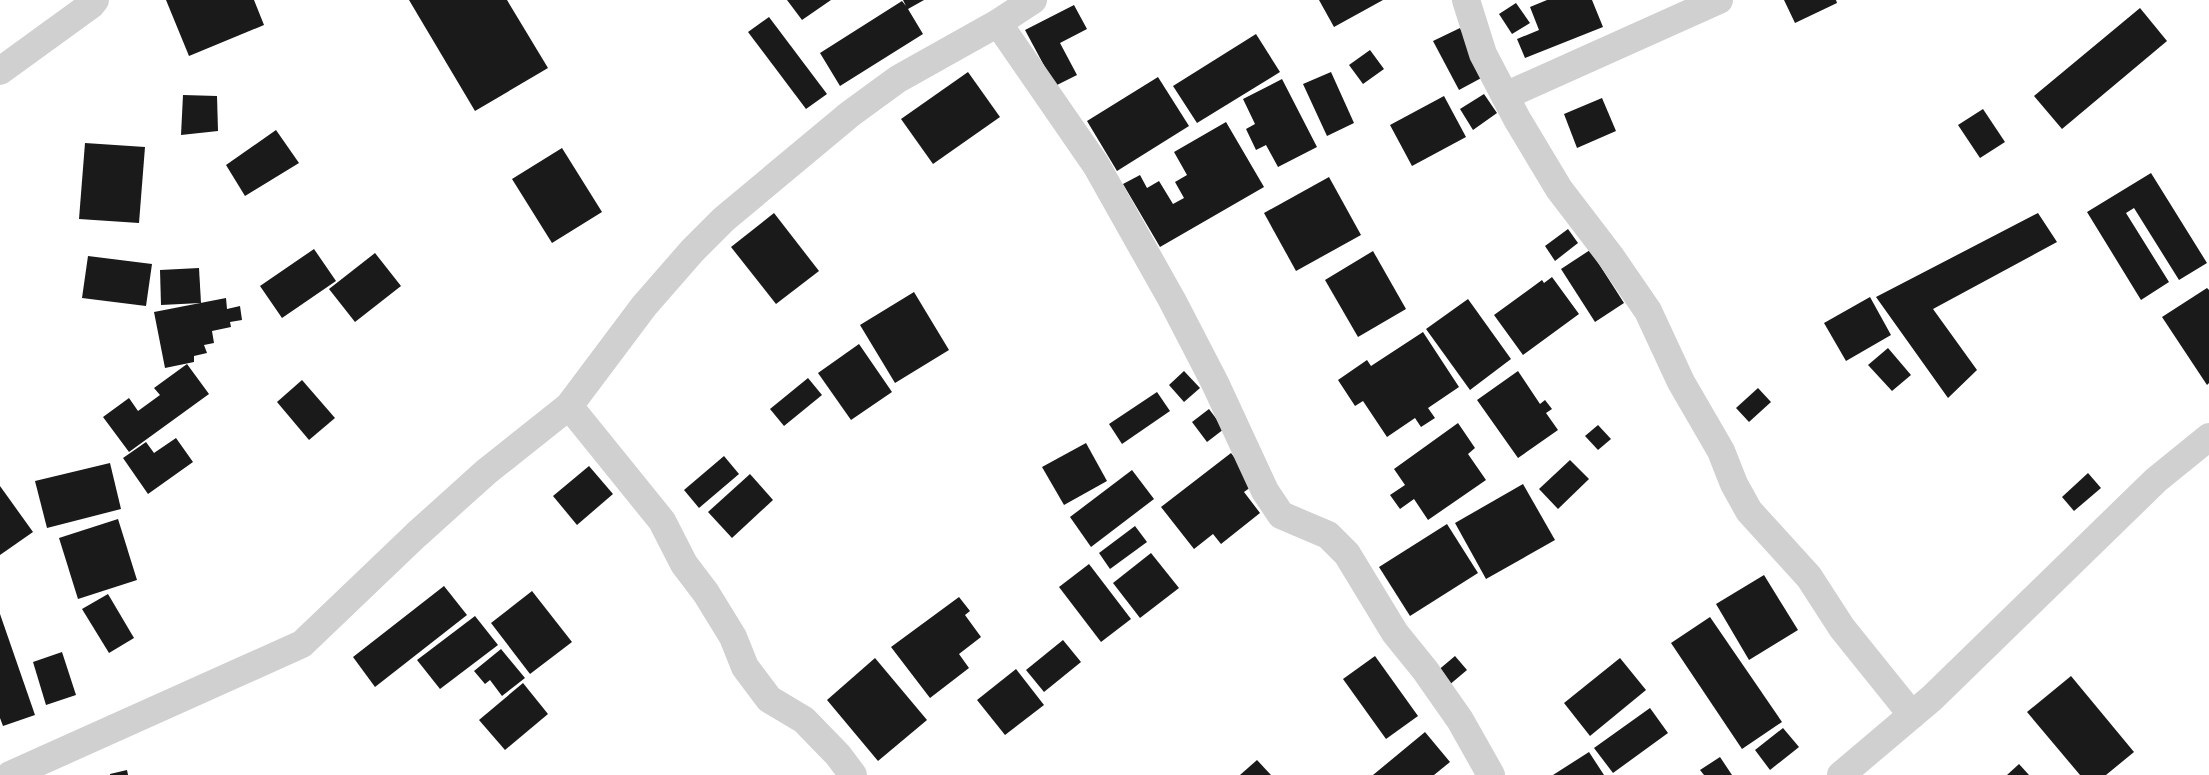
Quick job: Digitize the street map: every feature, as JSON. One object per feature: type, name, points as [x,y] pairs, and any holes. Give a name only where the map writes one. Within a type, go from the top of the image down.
[{"type":"street","points":[[0,71],[91,5],[95,0]]},
{"type":"street","points":[[10,775],[302,644],[416,535],[486,472],[569,406],[644,306],[692,251],[724,220],[850,114],[898,79],[998,23],[1033,0]]},
{"type":"street","points":[[1466,0],[1483,54],[1505,96],[1559,189],[1611,257],[1648,311],[1681,382],[1721,451],[1734,484],[1749,510],[1808,577],[1842,628],[1912,715]]},
{"type":"street","points":[[1505,96],[1719,0]]},
{"type":"street","points":[[998,23],[1096,165],[1172,300],[1215,384],[1265,491],[1281,516],[1328,535],[1347,554],[1395,633],[1425,670],[1460,720],[1491,775]]},
{"type":"street","points":[[569,406],[662,522],[684,564],[706,593],[733,637],[745,666],[769,699],[804,720],[838,755],[852,775]]},
{"type":"street","points":[[1841,775],[1966,666],[2156,480],[2209,437]]},
{"type":"building","points":[[166,0],[254,0],[264,25],[189,56]]},
{"type":"building","points":[[409,0],[507,0],[548,68],[475,111]]},
{"type":"building","points":[[787,0],[831,0],[802,20]]},
{"type":"building","points":[[903,0],[924,0],[908,9],[923,34],[840,86],[820,53],[902,1],[906,6]]},
{"type":"building","points":[[1319,0],[1383,0],[1334,27]]},
{"type":"building","points":[[1547,0],[1592,0],[1603,27],[1525,58],[1517,39],[1539,30],[1530,7]]},
{"type":"building","points":[[1784,0],[1836,0],[1837,3],[1795,23]]},
{"type":"building","points":[[1516,3],[1530,23],[1512,34],[1499,14]]},
{"type":"building","points":[[1074,5],[1087,29],[1060,43],[1077,75],[1055,86],[1025,30]]},
{"type":"building","points":[[2140,8],[2167,41],[2062,129],[2034,96]]},
{"type":"building","points":[[769,17],[827,94],[806,109],[748,32]]},
{"type":"building","points":[[1460,28],[1485,76],[1459,90],[1433,41]]},
{"type":"building","points":[[1256,34],[1280,72],[1197,123],[1173,86]]},
{"type":"building","points":[[1370,50],[1384,69],[1363,84],[1349,65]]},
{"type":"building","points":[[968,72],[1000,117],[933,164],[901,119]]},
{"type":"building","points":[[1331,72],[1354,123],[1327,136],[1303,84]]},
{"type":"building","points":[[1158,77],[1189,126],[1117,171],[1087,121]]},
{"type":"building","points":[[1282,79],[1317,147],[1278,167],[1266,145],[1256,150],[1246,129],[1255,124],[1243,99]]},
{"type":"building","points":[[1484,94],[1497,113],[1473,130],[1460,109]]},
{"type":"building","points":[[183,95],[217,96],[218,131],[181,135]]},
{"type":"building","points":[[1444,96],[1466,137],[1412,166],[1390,125]]},
{"type":"building","points":[[1602,98],[1616,131],[1577,148],[1564,114]]},
{"type":"building","points":[[1983,109],[2005,142],[1980,158],[1958,125]]},
{"type":"building","points":[[1226,122],[1264,187],[1160,247],[1123,184],[1140,175],[1147,188],[1159,181],[1173,204],[1184,198],[1175,182],[1187,175],[1174,152]]},
{"type":"building","points":[[276,130],[299,163],[245,196],[226,165]]},
{"type":"building","points":[[85,143],[145,147],[139,223],[79,219]]},
{"type":"building","points":[[562,148],[602,212],[552,243],[512,179]]},
{"type":"building","points":[[2151,173],[2207,263],[2179,280],[2134,208],[2126,213],[2169,282],[2141,300],[2087,212]]},
{"type":"building","points":[[1329,177],[1361,235],[1296,271],[1264,213]]},
{"type":"building","points":[[774,213],[819,271],[776,304],[731,247]]},
{"type":"building","points":[[2038,213],[2057,242],[1933,309],[1977,370],[1948,398],[1876,297]]},
{"type":"building","points":[[1568,229],[1578,243],[1555,261],[1545,246]]},
{"type":"building","points":[[314,249],[336,281],[282,318],[260,286]]},
{"type":"building","points":[[1590,250],[1624,303],[1595,322],[1561,269]]},
{"type":"building","points":[[1373,251],[1406,309],[1358,337],[1325,280]]},
{"type":"building","points":[[375,253],[401,286],[355,322],[329,289]]},
{"type":"building","points":[[88,256],[152,264],[146,306],[82,298]]},
{"type":"building","points":[[199,268],[201,303],[161,305],[160,270]]},
{"type":"building","points":[[1552,277],[1579,314],[1523,355],[1494,315],[1542,280],[1544,283]]},
{"type":"building","points":[[2207,288],[2209,290],[2209,383],[2207,385],[2162,317]]},
{"type":"building","points":[[914,292],[949,350],[895,383],[860,325]]},
{"type":"building","points":[[1870,297],[1891,335],[1846,361],[1824,323]]},
{"type":"building","points":[[226,298],[227,309],[240,306],[242,320],[230,322],[231,327],[212,331],[214,343],[204,345],[207,353],[194,356],[194,362],[165,368],[154,312]]},
{"type":"building","points":[[1468,299],[1511,359],[1470,390],[1426,329]]},
{"type":"building","points":[[1423,332],[1459,387],[1428,408],[1435,418],[1421,427],[1415,418],[1387,437],[1363,401],[1355,406],[1338,380],[1367,360],[1371,366]]},
{"type":"building","points":[[859,344],[892,392],[851,420],[818,373]]},
{"type":"building","points":[[1888,348],[1911,375],[1892,391],[1868,365]]},
{"type":"building","points":[[187,364],[209,394],[129,452],[103,417],[129,398],[138,411],[160,395],[154,388]]},
{"type":"building","points":[[1184,371],[1200,388],[1184,402],[1169,385]]},
{"type":"building","points":[[1518,371],[1540,404],[1545,400],[1552,409],[1546,413],[1558,430],[1518,458],[1477,400]]},
{"type":"building","points":[[808,378],[822,395],[784,426],[770,409]]},
{"type":"building","points":[[302,380],[335,418],[309,440],[277,402]]},
{"type":"building","points":[[1758,388],[1771,402],[1749,422],[1736,408]]},
{"type":"building","points":[[1157,392],[1170,411],[1122,444],[1109,424]]},
{"type":"building","points":[[1209,409],[1224,429],[1207,442],[1192,422]]},
{"type":"building","points":[[1458,423],[1475,448],[1468,454],[1486,480],[1428,520],[1414,499],[1400,509],[1390,495],[1405,485],[1394,469]]},
{"type":"building","points":[[1598,425],[1611,439],[1598,450],[1585,436]]},
{"type":"building","points":[[176,438],[193,462],[148,494],[123,458],[146,442],[154,453]]},
{"type":"building","points":[[1086,443],[1107,481],[1064,505],[1042,467]]},
{"type":"building","points":[[1231,453],[1255,484],[1244,492],[1260,513],[1221,544],[1213,534],[1194,549],[1161,507]]},
{"type":"building","points":[[724,456],[739,474],[699,508],[684,490]]},
{"type":"building","points":[[1570,460],[1589,479],[1558,509],[1539,489]]},
{"type":"building","points":[[110,463],[121,509],[47,528],[35,481]]},
{"type":"building","points":[[589,466],[613,494],[577,525],[553,496]]},
{"type":"building","points":[[1132,470],[1154,499],[1091,547],[1070,517]]},
{"type":"building","points":[[2088,473],[2101,488],[2074,511],[2062,497]]},
{"type":"building","points":[[750,474],[773,500],[732,538],[708,512]]},
{"type":"building","points":[[1523,484],[1555,540],[1486,579],[1455,523]]},
{"type":"building","points":[[0,486],[33,532],[0,555]]},
{"type":"building","points":[[118,519],[137,580],[78,599],[59,538]]},
{"type":"building","points":[[1447,524],[1478,573],[1410,616],[1379,567]]},
{"type":"building","points":[[1135,526],[1147,542],[1110,569],[1099,553]]},
{"type":"building","points":[[1151,553],[1179,588],[1140,618],[1113,583]]},
{"type":"building","points":[[1089,564],[1131,619],[1101,642],[1059,587]]},
{"type":"building","points":[[1764,575],[1798,630],[1749,660],[1716,604]]},
{"type":"building","points":[[444,586],[467,615],[375,687],[353,657]]},
{"type":"building","points":[[532,591],[572,642],[530,674],[491,623]]},
{"type":"building","points":[[108,594],[134,638],[109,653],[82,609]]},
{"type":"building","points":[[959,597],[970,611],[965,615],[981,637],[959,654],[969,668],[930,698],[891,647]]},
{"type":"building","points":[[0,614],[35,715],[3,726],[0,718]]},
{"type":"building","points":[[475,616],[498,645],[440,689],[417,660]]},
{"type":"building","points":[[1710,617],[1782,722],[1742,749],[1671,643]]},
{"type":"building","points":[[1063,640],[1081,662],[1044,692],[1026,670]]},
{"type":"building","points":[[501,649],[525,678],[502,696],[490,680],[485,684],[474,671]]},
{"type":"building","points":[[62,652],[76,695],[46,705],[33,662]]},
{"type":"building","points":[[1375,656],[1418,716],[1386,739],[1343,679]]},
{"type":"building","points":[[1455,656],[1467,670],[1448,686],[1436,672]]},
{"type":"building","points":[[875,658],[927,720],[878,761],[827,700]]},
{"type":"building","points":[[1620,658],[1646,690],[1590,736],[1564,703]]},
{"type":"building","points":[[1016,669],[1044,705],[1005,735],[977,700]]},
{"type":"building","points":[[2071,676],[2134,752],[2106,775],[2080,775],[2027,712]]},
{"type":"building","points":[[523,683],[548,714],[505,750],[479,720]]},
{"type":"building","points":[[1650,708],[1668,733],[1613,773],[1594,748]]},
{"type":"building","points":[[1783,728],[1799,747],[1770,770],[1755,750]]},
{"type":"building","points":[[1425,732],[1450,762],[1434,775],[1373,775]]},
{"type":"building","points":[[1589,752],[1604,775],[1553,775]]},
{"type":"building","points":[[1720,757],[1732,775],[1704,775],[1700,770]]},
{"type":"building","points":[[1257,760],[1271,775],[1240,775]]},
{"type":"building","points":[[2019,764],[2029,775],[2007,775]]},
{"type":"building","points":[[127,770],[128,775],[110,775],[110,774]]}]
